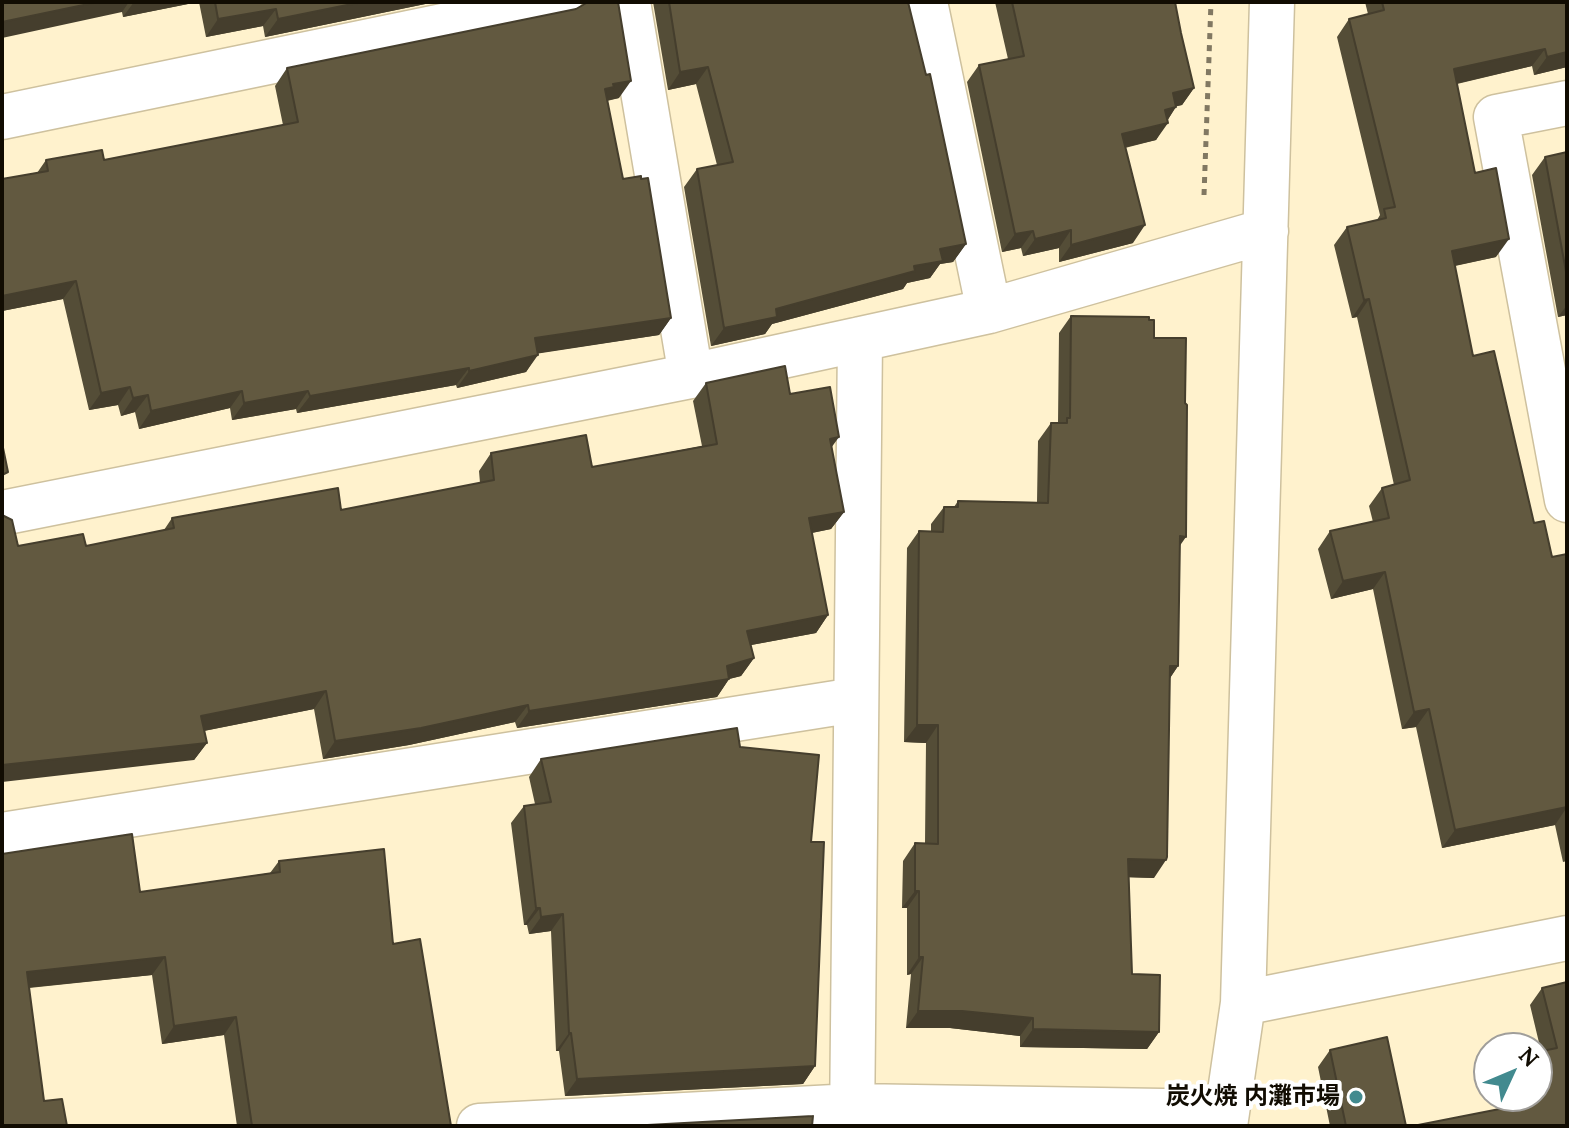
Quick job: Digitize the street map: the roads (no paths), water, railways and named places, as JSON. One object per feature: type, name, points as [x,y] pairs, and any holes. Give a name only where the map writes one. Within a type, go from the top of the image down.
[{"type":"street","points":[[2,117],[559,2]]},
{"type":"street","points":[[628,2],[691,376]]},
{"type":"street","points":[[925,2],[989,311]]},
{"type":"street","points":[[479,1126],[852,1116],[1225,1119],[1243,1003],[1272,2]]},
{"type":"street","points":[[1567,103],[1496,117],[1567,500]]},
{"type":"street","points":[[2,513],[691,376],[989,311],[1266,231]]},
{"type":"street","points":[[852,1116],[860,339]]},
{"type":"street","points":[[2,835],[855,700]]},
{"type":"street","points":[[1243,1003],[1567,938]]},
{"type":"place","name":"炭火焼 内灘市場","points":[[1356,1097]]}]
